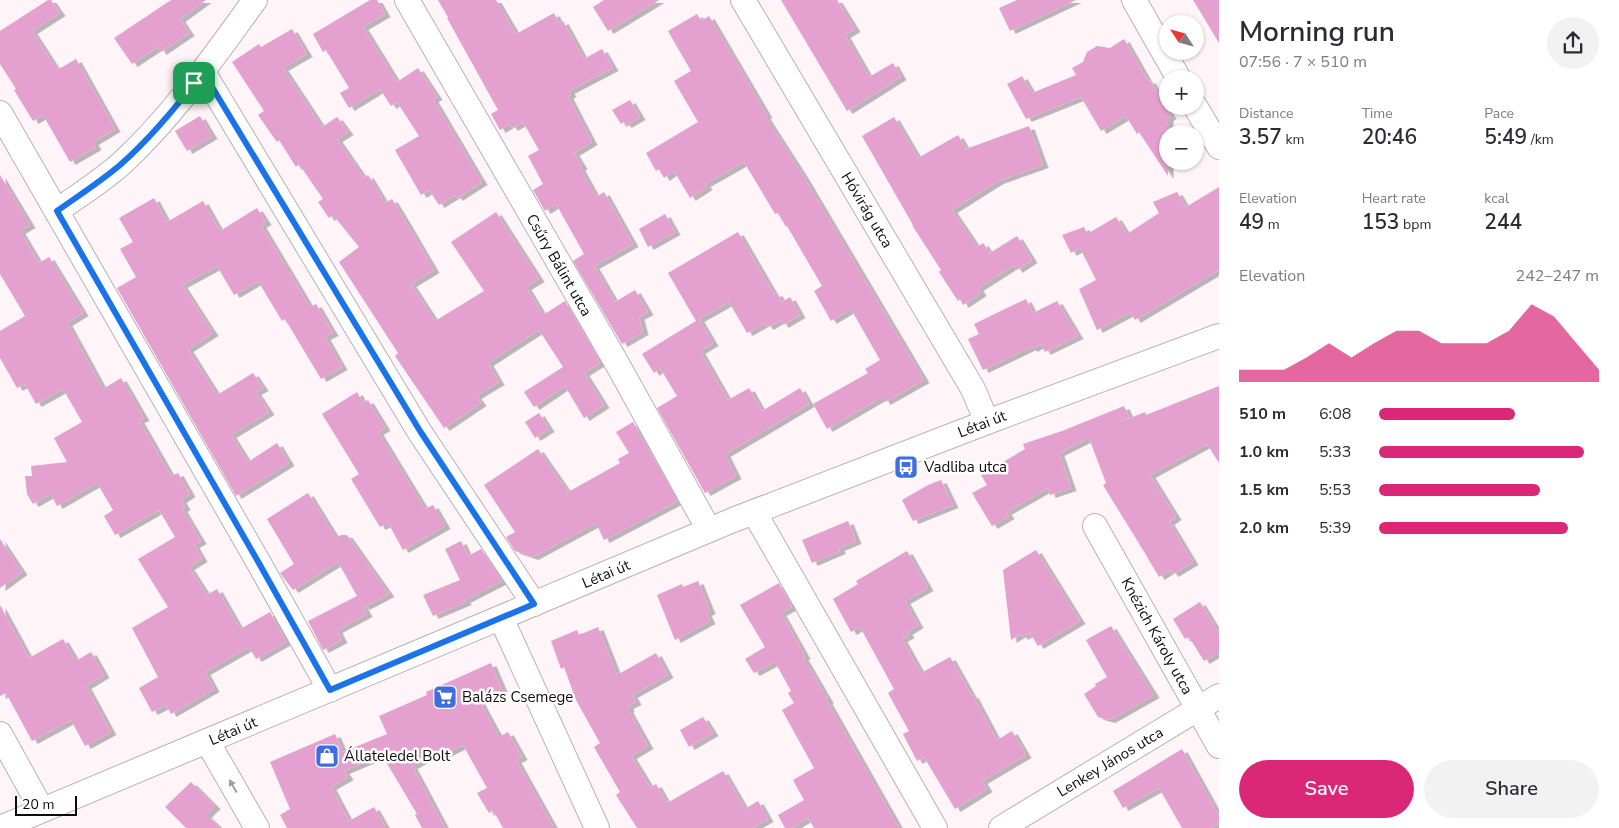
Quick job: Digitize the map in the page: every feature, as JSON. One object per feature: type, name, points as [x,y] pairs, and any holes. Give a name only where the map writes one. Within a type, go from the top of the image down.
[{"type":"street","points":[[57,211],[106,176],[146,139],[203,72],[256,0]]},
{"type":"street","name":"Csűry Bálint utca","points":[[407,0],[619,367],[710,530]]},
{"type":"street","name":"Hóvirág utca","points":[[743,0],[973,389],[987,422]]},
{"type":"street","points":[[1134,0],[1174,70]]},
{"type":"street","points":[[203,72],[420,431],[534,604]]},
{"type":"street","points":[[0,113],[330,690]]},
{"type":"street","points":[[1200,115],[1219,147]]},
{"type":"street","name":"Létai út","points":[[0,828],[754,512],[987,422],[1219,336]]},
{"type":"street","points":[[754,512],[935,828]]},
{"type":"street","name":"Knézich Károly utca","points":[[1095,526],[1219,746]]},
{"type":"street","points":[[501,618],[597,828]]},
{"type":"street","name":"Lenkey János utca","points":[[1001,828],[1219,696]]},
{"type":"street","points":[[0,734],[42,810]]},
{"type":"street","points":[[207,741],[257,828]]},
{"type":"building","points":[[48,0],[51,0],[60,13],[32,31],[54,65],[56,64],[59,69],[76,59],[115,129],[93,142],[96,147],[70,162],[43,115],[33,121],[0,64],[0,31]]},
{"type":"building","points":[[171,0],[206,0],[180,19],[189,33],[161,52],[158,47],[132,64],[114,38]]},
{"type":"building","points":[[370,0],[377,0],[385,14],[363,27],[397,82],[418,68],[437,97],[433,99],[482,182],[457,198],[455,195],[439,205],[429,190],[421,195],[395,150],[419,136],[397,102],[391,106],[380,89],[349,108],[340,93],[349,88],[326,50],[323,52],[313,34]]},
{"type":"building","points":[[438,0],[496,0],[516,34],[554,13],[559,23],[563,21],[584,59],[602,49],[613,68],[569,91],[571,94],[568,96],[592,142],[574,153],[596,197],[604,192],[633,244],[594,266],[615,302],[635,290],[648,312],[639,317],[643,332],[622,344],[573,261],[584,254],[556,204],[545,211],[533,190],[543,184],[528,156],[539,150],[523,122],[512,128],[510,124],[500,130],[491,114],[498,110]]},
{"type":"building","points":[[604,0],[659,0],[608,31],[593,7]]},
{"type":"building","points":[[781,0],[837,0],[855,29],[845,35],[869,77],[893,63],[901,77],[847,111]]},
{"type":"building","points":[[1017,0],[1076,0],[1010,31],[999,8]]},
{"type":"building","points":[[1193,0],[1219,0],[1219,43],[1204,15]]},
{"type":"building","points":[[697,14],[701,21],[709,16],[767,115],[765,116],[804,177],[924,380],[885,402],[882,397],[827,429],[813,404],[868,373],[865,369],[880,360],[851,309],[831,321],[814,291],[822,286],[787,226],[778,213],[775,214],[744,162],[705,184],[707,187],[690,198],[674,171],[664,178],[659,169],[656,171],[646,153],[698,122],[674,81],[691,71],[668,31]]},
{"type":"building","points":[[292,29],[307,54],[283,68],[322,127],[337,117],[348,132],[337,139],[364,178],[368,175],[385,203],[392,199],[406,222],[434,270],[411,284],[435,321],[484,291],[451,242],[496,212],[539,279],[526,287],[543,315],[565,301],[598,358],[600,363],[584,373],[604,405],[584,418],[565,386],[534,407],[524,392],[563,367],[539,330],[488,363],[499,382],[476,396],[481,403],[444,428],[395,356],[398,353],[339,262],[359,247],[333,215],[329,218],[318,202],[323,199],[299,164],[296,167],[279,140],[277,142],[258,115],[264,111],[232,62],[259,44],[261,47]]},
{"type":"building","points":[[1124,39],[1148,81],[1150,80],[1159,95],[1159,115],[1171,116],[1168,118],[1168,125],[1159,125],[1159,162],[1126,116],[1101,131],[1081,97],[1026,119],[1007,84],[1022,76],[1032,93],[1076,75],[1072,68],[1083,62],[1087,52],[1097,46],[1110,48]]},
{"type":"building","points":[[630,100],[640,117],[626,125],[624,122],[621,124],[612,110]]},
{"type":"building","points":[[200,116],[212,136],[187,151],[175,131]]},
{"type":"building","points":[[894,117],[918,158],[958,135],[966,149],[1029,126],[1043,165],[998,181],[952,210],[977,247],[983,243],[990,253],[1017,236],[1032,260],[1017,270],[1014,265],[978,288],[981,293],[963,305],[960,299],[958,301],[939,272],[941,270],[912,225],[862,136]]},
{"type":"building","points":[[0,175],[30,225],[20,231],[39,263],[49,257],[83,313],[67,323],[103,389],[121,378],[144,418],[139,420],[171,476],[178,473],[190,494],[181,500],[185,507],[182,509],[201,541],[194,545],[202,559],[189,567],[207,595],[217,589],[240,629],[270,612],[286,642],[256,659],[249,647],[205,672],[214,689],[171,714],[166,705],[152,712],[139,688],[158,677],[132,628],[168,607],[138,559],[175,537],[159,510],[115,535],[104,516],[113,510],[97,483],[57,506],[51,494],[33,504],[27,494],[25,476],[32,476],[31,466],[67,462],[54,438],[82,422],[63,389],[36,404],[25,384],[17,388],[0,358],[0,331],[25,316],[0,274]]},
{"type":"building","points":[[1219,187],[1219,270],[1135,320],[1131,312],[1097,330],[1079,289],[1096,280],[1080,248],[1071,253],[1062,235],[1084,227],[1087,234],[1116,217],[1127,234],[1159,213],[1153,202],[1177,192],[1186,207]]},
{"type":"building","points":[[154,198],[167,222],[203,201],[220,231],[257,208],[266,222],[261,225],[310,307],[316,304],[333,333],[325,337],[342,367],[321,379],[285,319],[282,321],[258,281],[234,295],[217,266],[182,285],[213,333],[188,349],[217,395],[253,373],[263,388],[256,392],[269,412],[231,435],[248,462],[277,443],[289,463],[236,496],[117,288],[136,277],[120,249],[133,242],[119,218]]},
{"type":"building","points":[[665,214],[675,232],[648,247],[639,229]]},
{"type":"building","points":[[738,232],[774,294],[777,293],[782,302],[790,297],[800,315],[783,325],[780,320],[768,327],[765,323],[747,333],[729,302],[699,319],[713,343],[700,351],[728,400],[749,388],[762,411],[800,388],[809,404],[725,454],[736,476],[705,493],[657,408],[677,396],[660,368],[654,373],[642,354],[696,321],[668,273]]},
{"type":"building","points":[[1026,299],[1033,313],[1057,301],[1078,336],[1045,352],[1041,344],[1032,349],[1031,347],[983,370],[968,339],[979,334],[974,324]]},
{"type":"building","points":[[1219,386],[1219,463],[1207,444],[1150,475],[1176,517],[1169,522],[1193,562],[1173,574],[1170,570],[1159,577],[1103,485],[1106,483],[1089,438],[1059,453],[1071,488],[1050,495],[1048,488],[1006,512],[1009,516],[992,526],[972,493],[987,485],[981,475],[1025,449],[1023,444],[1062,431],[1124,406],[1129,417],[1120,422],[1145,412],[1146,415]]},
{"type":"building","points":[[357,392],[363,403],[368,400],[385,428],[378,432],[425,509],[433,505],[445,526],[403,550],[388,523],[380,527],[351,479],[359,474],[322,414]]},
{"type":"building","points":[[539,413],[549,429],[535,438],[525,422]]},
{"type":"building","points":[[633,422],[678,501],[604,540],[596,523],[533,557],[515,551],[506,537],[515,532],[484,485],[538,449],[568,492],[620,463],[618,459],[629,453],[616,432]]},
{"type":"building","points":[[941,480],[953,505],[913,521],[902,500]]},
{"type":"building","points":[[308,493],[336,538],[341,535],[347,535],[389,594],[364,607],[358,597],[367,614],[337,630],[342,640],[323,650],[308,621],[357,596],[338,562],[293,590],[280,573],[294,564],[267,519]]},
{"type":"building","points":[[848,521],[856,541],[839,548],[840,551],[812,563],[802,540]]},
{"type":"building","points":[[0,539],[22,572],[0,588]]},
{"type":"building","points":[[461,541],[468,556],[481,549],[502,581],[465,600],[466,602],[433,616],[423,595],[460,580],[445,549]]},
{"type":"building","points":[[1036,550],[1080,621],[1038,646],[1030,633],[1022,637],[1021,634],[1011,640],[1003,570]]},
{"type":"building","points":[[907,551],[928,588],[905,601],[918,625],[907,632],[909,635],[902,639],[921,673],[950,657],[997,740],[1012,731],[1026,755],[982,781],[987,789],[955,809],[924,757],[917,761],[903,734],[909,731],[888,693],[894,689],[860,627],[851,632],[833,599],[858,584],[856,581]]},
{"type":"building","points":[[698,581],[710,611],[706,613],[710,621],[675,640],[657,595],[682,584],[683,587]]},
{"type":"building","points":[[779,583],[792,607],[781,613],[827,701],[899,828],[814,828],[808,818],[791,828],[785,828],[778,815],[804,800],[793,780],[814,768],[782,710],[794,703],[788,693],[791,691],[775,662],[754,673],[745,659],[765,647],[740,605]]},
{"type":"building","points":[[1200,602],[1219,633],[1219,652],[1204,661],[1189,637],[1185,639],[1173,619]]},
{"type":"building","points":[[0,605],[29,658],[63,639],[76,661],[91,652],[104,675],[86,686],[111,732],[85,746],[71,720],[32,741],[6,693],[0,696]]},
{"type":"building","points":[[1111,626],[1154,695],[1110,720],[1098,717],[1084,694],[1096,686],[1095,684],[1107,677],[1086,640]]},
{"type":"building","points":[[598,627],[617,675],[656,653],[668,675],[632,695],[636,702],[628,706],[628,710],[648,746],[631,756],[650,787],[656,784],[667,803],[723,771],[745,809],[758,801],[768,819],[752,828],[637,828],[616,795],[620,792],[594,747],[600,743],[576,700],[564,667],[561,669],[551,641],[577,630],[579,635]]},
{"type":"building","points":[[491,663],[502,689],[479,700],[499,737],[508,732],[522,757],[516,760],[554,828],[503,828],[493,810],[489,813],[477,793],[487,788],[463,745],[443,755],[440,751],[412,766],[445,828],[422,828],[415,815],[417,814],[382,755],[344,771],[348,777],[331,787],[349,821],[374,807],[386,828],[287,828],[280,815],[290,809],[270,762],[335,734],[343,752],[387,734],[379,716],[427,695],[426,692]]},
{"type":"building","points":[[703,717],[713,733],[689,747],[680,730]]},
{"type":"building","points":[[1182,749],[1219,816],[1219,823],[1210,828],[1182,828],[1159,788],[1123,808],[1113,791]]},
{"type":"building","points":[[191,782],[215,806],[206,815],[220,828],[186,828],[165,807]]},
{"type":"place","name":"Vadliba utca","points":[[906,467]]},
{"type":"place","name":"Balázs Csemege","points":[[445,697]]},
{"type":"place","name":"Állateledel Bolt","points":[[327,756]]},
{"type":"route","points":[[203,72],[420,431],[459,493],[534,604],[330,690],[57,211],[120,165],[146,139],[194,83],[203,72]]}]
